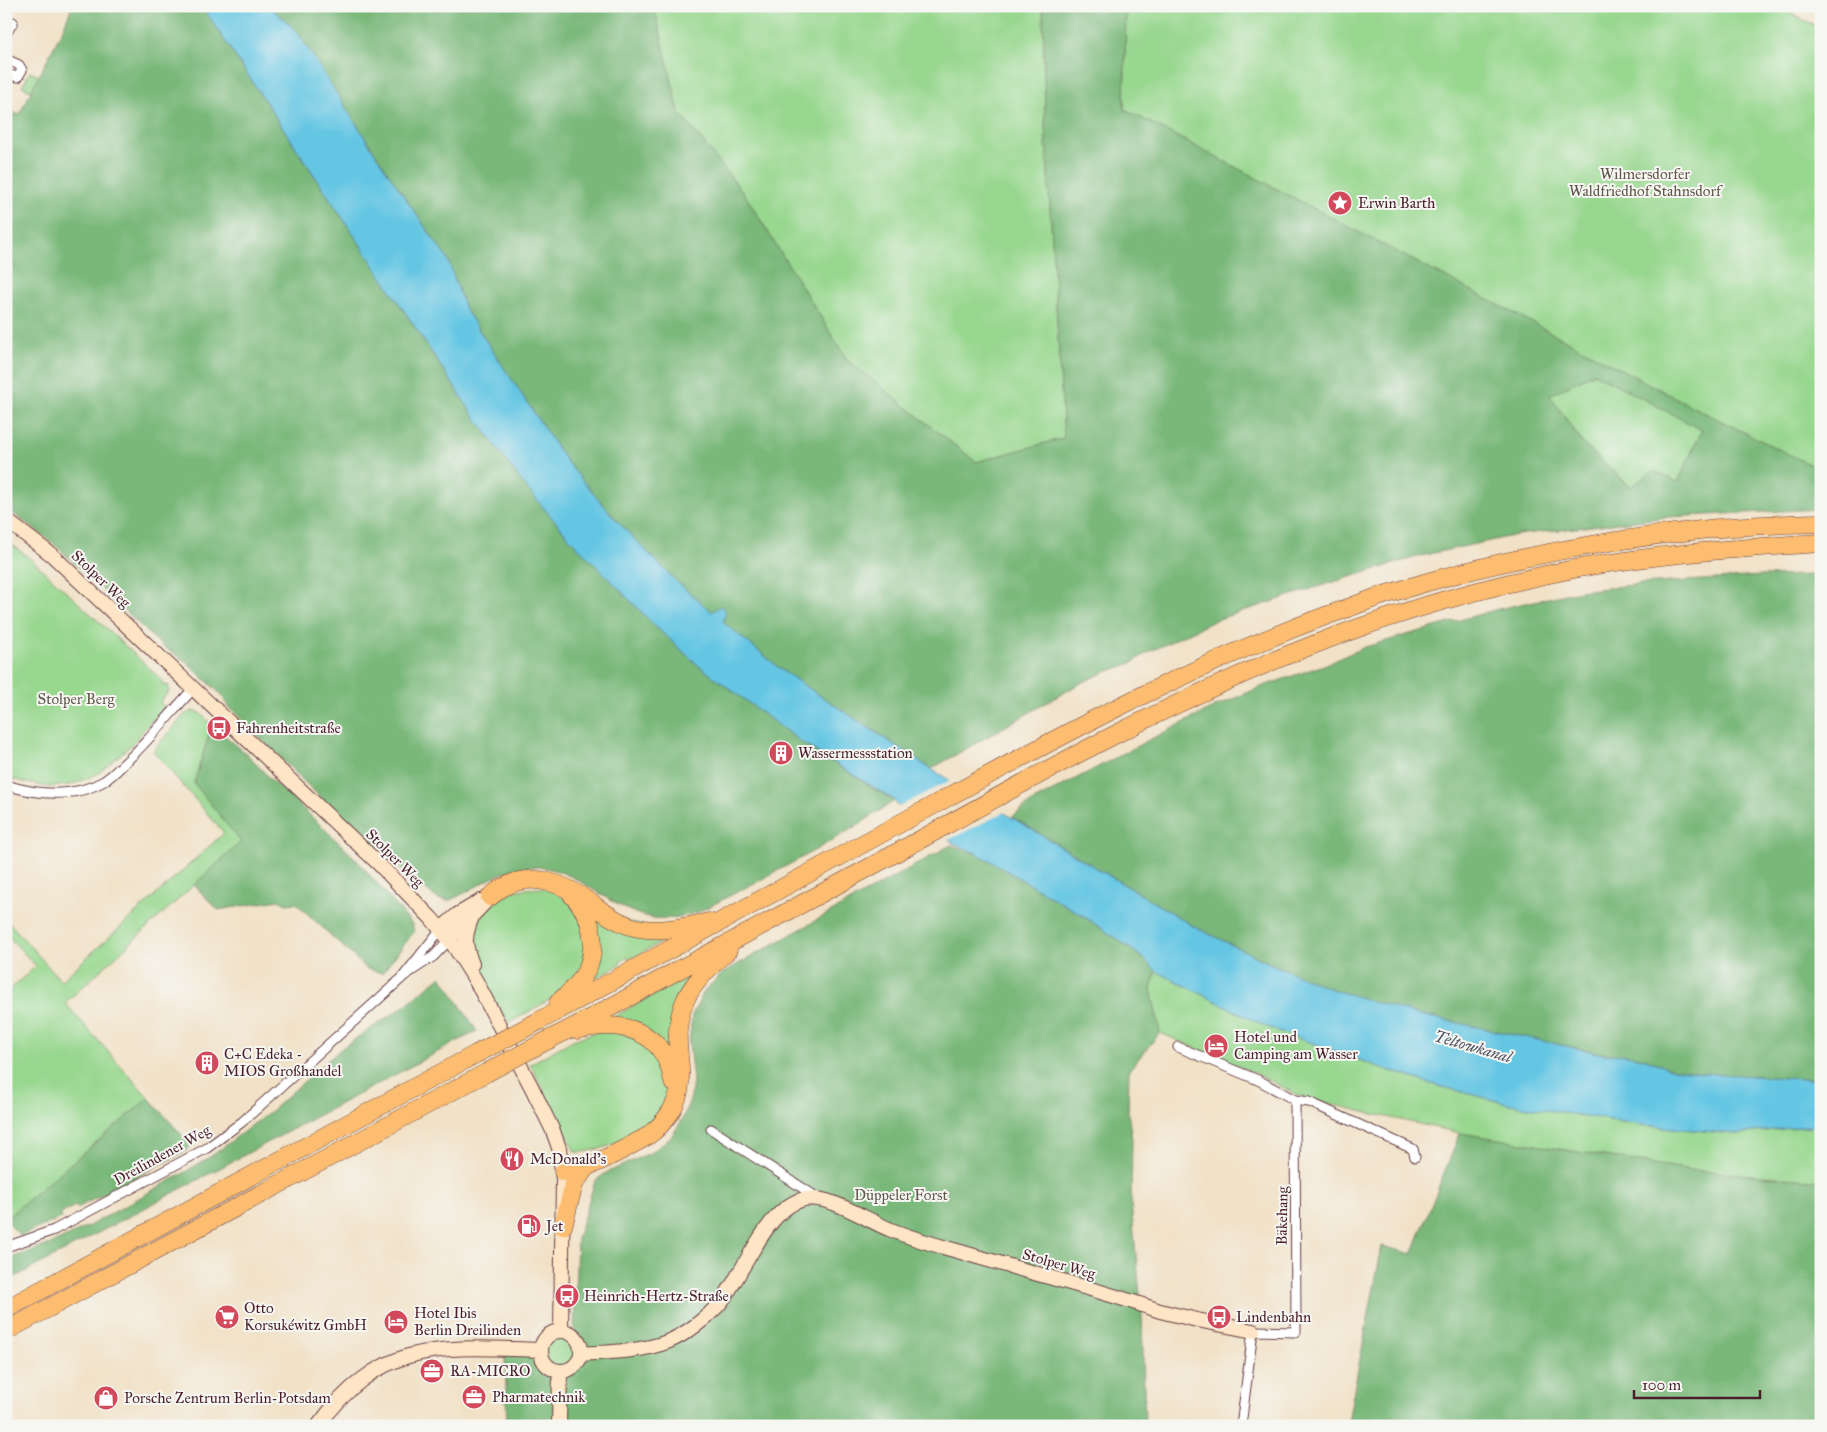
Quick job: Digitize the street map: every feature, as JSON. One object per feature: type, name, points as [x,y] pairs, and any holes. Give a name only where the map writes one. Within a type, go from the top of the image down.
[{"type":"highway","points":[[6,1309],[1010,763],[1132,700],[1209,663],[1292,628],[1391,593],[1520,558],[1711,529],[1821,523]]},
{"type":"highway","points":[[6,1331],[886,859],[1020,784],[1226,681],[1345,633],[1448,600],[1508,584],[1580,568],[1614,563],[1742,548],[1821,543]]},
{"type":"highway","points":[[490,897],[506,886],[519,882],[532,880],[547,881],[563,886],[586,899],[606,915],[630,926],[656,930],[678,928],[729,917]]},
{"type":"highway","points":[[540,1020],[579,983],[589,964],[592,952],[590,923],[580,903],[563,886]]},
{"type":"highway","points":[[562,1166],[586,1167],[649,1136],[658,1127],[678,1097],[680,1086],[677,1034],[684,1004],[705,973],[740,937]]},
{"type":"highway","points":[[554,1036],[593,1026],[610,1025],[630,1028],[646,1036],[656,1044],[665,1056],[671,1071],[673,1107]]},
{"type":"highway","points":[[562,1166],[628,1147]]},
{"type":"highway","points":[[563,1226],[574,1184],[586,1167]]},
{"type":"street","points":[[6,34],[12,22]]},
{"type":"street","points":[[6,59],[19,65],[22,70],[18,78],[6,74]]},
{"type":"street","name":"Stolper Weg","points":[[6,520],[52,555],[378,863],[445,935],[476,982],[553,1131],[562,1166],[561,1331]]},
{"type":"street","points":[[6,785],[52,794],[79,790],[105,780],[150,737],[193,689]]},
{"type":"street","points":[[445,935],[457,915],[490,897]]},
{"type":"street","points":[[445,935],[472,917],[490,897]]},
{"type":"street","points":[[472,917],[465,939],[466,949],[476,972],[476,982]]},
{"type":"street","name":"Dreilindener Weg","points":[[402,978],[429,960],[445,935]]},
{"type":"street","name":"Dreilindener Weg","points":[[6,1247],[54,1230],[206,1148],[242,1122],[402,978],[445,935]]},
{"type":"street","points":[[1178,1047],[1258,1080],[1295,1100],[1309,1102],[1413,1149],[1415,1157]]},
{"type":"street","name":"Bäkehang","points":[[1295,1100],[1296,1332]]},
{"type":"street","name":"Stolper Weg","points":[[711,1129],[820,1199],[907,1236],[1197,1320],[1253,1330],[1296,1332]]},
{"type":"street","points":[[581,1354],[644,1348],[667,1342],[696,1325],[720,1303],[767,1228],[778,1215],[787,1206],[800,1200],[820,1199]]},
{"type":"street","points":[[1241,1426],[1253,1330]]},
{"type":"street","points":[[556,1331],[561,1331],[574,1336],[578,1341],[581,1354],[571,1368],[560,1371],[548,1366],[541,1350],[547,1336],[556,1331]]},
{"type":"street","points":[[318,1426],[338,1401],[364,1377],[379,1367],[406,1356],[433,1350],[449,1349],[541,1350]]},
{"type":"street","points":[[559,1426],[560,1371]]},
{"type":"green space","points":[[72,6],[202,6],[474,416],[524,485],[571,540],[657,628],[698,665],[801,742],[894,801],[847,832],[798,860],[699,912],[683,916],[654,918],[637,914],[577,880],[546,868],[528,867],[517,869],[497,876],[448,901],[438,899],[338,815],[228,706],[223,696],[184,660],[161,645],[53,543],[6,508],[6,108],[19,115],[62,31]]},
{"type":"green space","points":[[269,6],[654,6],[679,112],[745,195],[848,361],[976,462],[1064,438],[1045,124],[1043,6],[1126,6],[1124,109],[1695,408],[1821,470],[1821,509],[1668,517],[1517,535],[1420,556],[1216,620],[1145,654],[1132,663],[1079,684],[931,769],[783,671],[723,622],[726,611],[721,606],[712,613],[676,581],[618,522],[566,461],[465,309],[448,260],[384,167],[296,30]],"holes":[[[1594,373],[1702,430],[1678,482],[1654,471],[1630,487],[1583,444],[1550,395]]]},
{"type":"green space","points":[[654,6],[1043,6],[1045,124],[1064,438],[976,462],[848,361],[745,195],[679,112]]},
{"type":"green space","name":"Wilmersdorfer Waldfriedhof Stahnsdorf","points":[[1126,6],[1775,6],[1821,28],[1821,470],[1695,408],[1124,109]]},
{"type":"green space","points":[[30,72],[39,76],[31,91],[22,86]]},
{"type":"green space","points":[[1595,373],[1702,430],[1678,482],[1631,487],[1583,444],[1549,395]]},
{"type":"green space","name":"Stolper Berg","points":[[6,540],[32,560],[160,678],[164,686],[168,685],[170,690],[160,702],[164,707],[130,746],[99,773],[70,785],[47,787],[6,778]]},
{"type":"green space","points":[[1821,575],[1821,1080],[1702,1073],[1668,1068],[1646,1059],[1628,1055],[1604,1054],[1416,1014],[1331,989],[1267,962],[1195,927],[1012,817],[1032,802],[1219,705],[1258,688],[1324,665],[1365,647],[1498,609],[1580,591],[1641,584],[1761,576]]},
{"type":"green space","points":[[192,711],[200,713],[212,725],[194,783],[241,842],[65,1003],[149,1098],[6,1218],[6,993],[36,966],[6,934],[6,919],[61,981],[224,833],[153,751],[184,715]]},
{"type":"green space","points":[[212,725],[248,755],[271,780],[354,857],[412,924],[414,932],[382,973],[367,969],[296,903],[286,904],[279,900],[218,910],[194,885],[241,842],[194,783]]},
{"type":"green space","name":"Düppeler Forst","points":[[951,845],[980,855],[1082,915],[1130,948],[1156,971],[1151,989],[1160,1033],[1129,1070],[1128,1113],[1132,1139],[1131,1204],[1142,1314],[1145,1426],[507,1426],[505,1355],[533,1357],[554,1377],[565,1381],[589,1356],[587,1344],[574,1330],[577,1239],[595,1181],[606,1173],[652,1152],[671,1137],[682,1120],[691,1097],[693,1080],[689,1044],[692,1015],[705,990],[724,972]]},
{"type":"green space","points":[[543,888],[557,893],[570,902],[585,928],[584,963],[563,992],[509,1023],[480,971],[473,941],[474,928],[482,914],[509,893]]},
{"type":"green space","points":[[588,912],[677,934],[630,959],[629,957],[620,962],[621,964],[584,985]]},
{"type":"green space","points":[[702,968],[673,1051],[666,1053],[601,1024]]},
{"type":"green space","points":[[1156,971],[1267,1027],[1435,1085],[1510,1104],[1642,1125],[1736,1134],[1800,1127],[1821,1127],[1821,1181],[1691,1170],[1460,1133],[1299,1096],[1257,1074],[1160,1033],[1151,989]]},
{"type":"green space","points":[[441,976],[477,1031],[6,1282],[6,1260],[51,1244],[89,1226],[213,1155],[272,1110],[342,1048],[403,1007]]},
{"type":"green space","points":[[599,1031],[618,1031],[652,1048],[667,1082],[667,1098],[664,1108],[657,1118],[638,1134],[600,1149],[575,1152],[530,1064],[573,1040]]},
{"type":"green space","points":[[149,1098],[190,1144],[188,1150],[77,1208],[75,1206],[61,1214],[61,1218],[20,1236],[6,1218]]},
{"type":"green space","points":[[1460,1133],[1691,1170],[1821,1181],[1821,1426],[1347,1426],[1382,1246],[1412,1254]]},
{"type":"green space","points":[[560,1336],[571,1340],[575,1351],[571,1362],[560,1366],[549,1362],[545,1351],[549,1340]]},
{"type":"water","name":"Teltowkanal","points":[[202,6],[269,6],[296,30],[384,167],[448,260],[465,309],[566,461],[618,522],[676,581],[712,612],[720,606],[726,611],[723,622],[783,671],[931,769],[1195,927],[1267,962],[1331,989],[1416,1014],[1604,1054],[1628,1055],[1646,1059],[1668,1068],[1702,1073],[1821,1080],[1821,1127],[1800,1127],[1736,1134],[1642,1125],[1510,1104],[1435,1085],[1267,1027],[1156,971],[1130,948],[1082,915],[980,855],[953,843],[897,805],[894,800],[801,742],[698,665],[657,628],[571,540],[524,485],[474,416]]},
{"type":"pier","points":[[953,779],[1007,811],[946,841],[897,808]]},
{"type":"place","name":"Erwin Barth","points":[[1340,203]]},
{"type":"place","name":"Fahrenheitstraße","points":[[219,728]]},
{"type":"place","name":"Wassermessstation","points":[[781,753]]},
{"type":"place","name":"Hotel und Camping am Wasser","points":[[1216,1046]]},
{"type":"place","name":"C+C Edeka - MIOS Großhandel","points":[[207,1063]]},
{"type":"place","name":"McDonald's","points":[[512,1159]]},
{"type":"place","name":"Jet","points":[[529,1226]]},
{"type":"place","name":"Heinrich-Hertz-Straße","points":[[567,1296]]},
{"type":"place","name":"Otto Korsukéwitz GmbH","points":[[227,1317]]},
{"type":"place","name":"Lindenbahn","points":[[1219,1317]]},
{"type":"place","name":"Hotel Ibis Berlin Dreilinden","points":[[396,1322]]},
{"type":"place","name":"RA-MICRO","points":[[432,1371]]},
{"type":"place","name":"Pharmatechnik","points":[[474,1397]]},
{"type":"place","name":"Porsche Zentrum Berlin-Potsdam","points":[[106,1398]]}]
